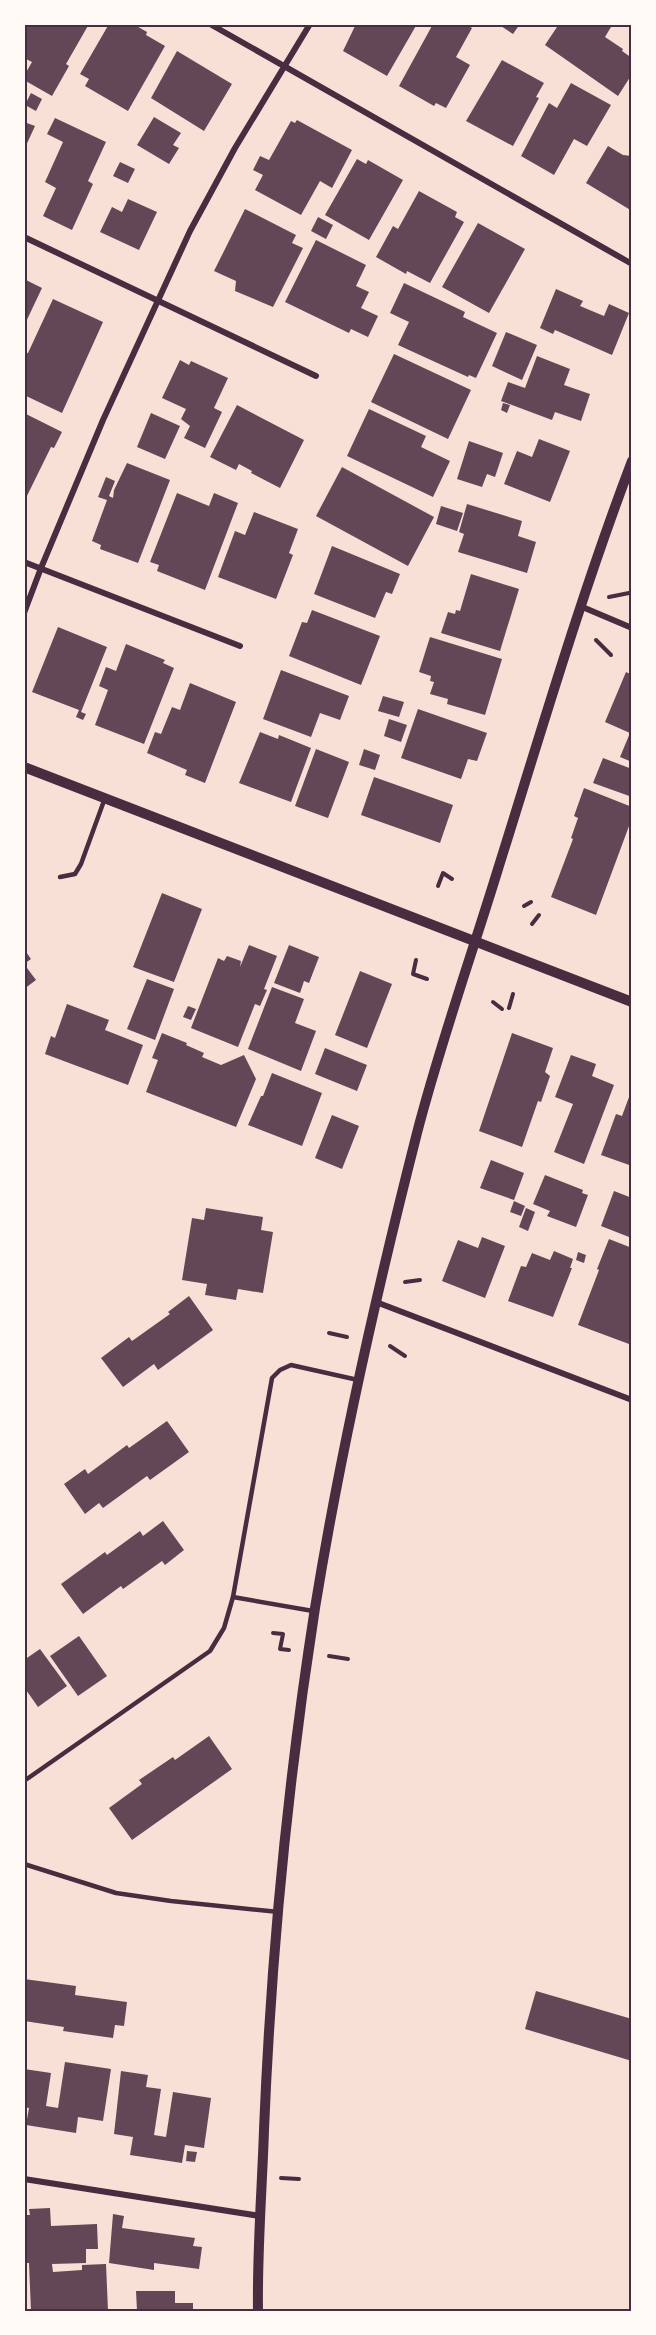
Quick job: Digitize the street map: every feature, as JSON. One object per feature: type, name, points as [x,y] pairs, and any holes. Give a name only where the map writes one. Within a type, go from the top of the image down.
[{"type":"street","points":[[210,24],[632,264]]},
{"type":"street","points":[[24,613],[40,568],[103,420],[190,231],[235,148],[310,24]]},
{"type":"street","points":[[24,237],[316,376]]},
{"type":"street","points":[[258,2311],[260,2216],[270,2013],[294,1765],[315,1611],[359,1380],[417,1134],[452,1014],[476,943],[579,606],[632,461]]},
{"type":"street","points":[[24,562],[240,646]]},
{"type":"street","points":[[579,606],[632,628]]},
{"type":"street","points":[[24,767],[632,1002]]},
{"type":"street","points":[[376,1302],[632,1400]]},
{"type":"street","points":[[24,2179],[260,2216]]},
{"type":"lane","points":[[60,877],[75,874],[81,864],[105,798]]},
{"type":"lane","points":[[24,1781],[210,1651],[224,1628],[233,1597],[272,1378],[280,1370],[291,1365],[359,1380]]},
{"type":"lane","points":[[233,1597],[315,1611]]},
{"type":"lane","points":[[24,1864],[116,1893],[279,1912]]},
{"type":"path","points":[[609,597],[629,593]]},
{"type":"path","points":[[596,640],[611,655]]},
{"type":"path","points":[[438,886],[443,873],[452,879]]},
{"type":"path","points":[[524,906],[531,902]]},
{"type":"path","points":[[532,924],[539,915]]},
{"type":"path","points":[[416,960],[413,974],[427,979]]},
{"type":"path","points":[[509,1008],[513,994]]},
{"type":"path","points":[[493,1002],[502,1009]]},
{"type":"path","points":[[405,1282],[420,1280]]},
{"type":"path","points":[[329,1333],[347,1336]]},
{"type":"path","points":[[390,1346],[405,1356]]},
{"type":"path","points":[[273,1633],[283,1634],[280,1649],[289,1650]]},
{"type":"path","points":[[329,1656],[348,1659]]},
{"type":"path","points":[[281,2178],[299,2179]]},
{"type":"building","points":[[28,24],[89,24],[66,64],[69,66],[52,96],[24,80],[32,62],[24,58],[24,31]]},
{"type":"building","points":[[109,24],[131,26],[133,24],[165,46],[128,111],[85,86],[89,79],[80,74]]},
{"type":"building","points":[[356,24],[417,24],[387,76],[343,51]]},
{"type":"building","points":[[433,24],[465,24],[472,28],[456,57],[470,65],[446,108],[436,103],[434,106],[399,86]]},
{"type":"building","points":[[498,24],[520,24],[513,34]]},
{"type":"building","points":[[559,24],[607,24],[611,27],[605,37],[632,58],[632,74],[618,96],[545,45]]},
{"type":"building","points":[[177,51],[232,84],[204,131],[151,98]]},
{"type":"building","points":[[502,60],[544,83],[536,97],[539,98],[513,146],[466,121]]},
{"type":"building","points":[[571,83],[611,105],[587,146],[574,139],[554,175],[521,156],[549,103],[557,108]]},
{"type":"building","points":[[31,93],[42,99],[36,111],[25,105]]},
{"type":"building","points":[[154,117],[181,133],[173,145],[179,148],[169,164],[137,145]]},
{"type":"building","points":[[55,118],[106,142],[88,181],[93,184],[72,230],[43,216],[56,188],[45,182],[63,142],[47,134]]},
{"type":"building","points":[[297,120],[352,150],[332,188],[320,181],[301,215],[255,190],[263,175],[253,170],[260,156],[269,160],[291,121],[295,123]]},
{"type":"building","points":[[24,122],[35,126],[24,150]]},
{"type":"building","points":[[608,146],[623,155],[632,156],[632,211],[586,183]]},
{"type":"building","points":[[357,159],[366,164],[368,160],[403,180],[369,240],[325,215]]},
{"type":"building","points":[[120,162],[135,169],[128,183],[113,176]]},
{"type":"building","points":[[419,191],[457,212],[455,217],[464,222],[430,283],[407,271],[406,274],[376,257],[393,226],[398,229]]},
{"type":"building","points":[[128,199],[157,212],[139,250],[100,232],[112,207],[122,212]]},
{"type":"building","points":[[245,209],[296,235],[292,243],[303,248],[273,307],[235,291],[236,281],[214,271]]},
{"type":"building","points":[[318,217],[333,225],[326,239],[311,231]]},
{"type":"building","points":[[478,223],[525,249],[489,313],[442,287]]},
{"type":"building","points":[[316,240],[366,265],[356,286],[369,292],[361,308],[378,316],[368,337],[351,329],[349,333],[285,302]]},
{"type":"building","points":[[24,279],[42,288],[24,326]]},
{"type":"building","points":[[404,283],[465,312],[463,317],[497,333],[476,378],[469,375],[468,377],[398,345],[409,322],[390,313]]},
{"type":"building","points":[[556,289],[583,301],[580,306],[604,316],[609,304],[629,313],[612,355],[555,330],[553,334],[540,328]]},
{"type":"building","points":[[53,299],[103,322],[62,413],[24,395],[24,353],[28,353]]},
{"type":"building","points":[[506,332],[537,345],[522,380],[492,366]]},
{"type":"building","points":[[394,354],[471,390],[448,439],[371,402]]},
{"type":"building","points":[[537,356],[570,369],[564,385],[590,394],[581,421],[555,412],[552,420],[501,401],[508,382],[525,388]]},
{"type":"building","points":[[180,360],[189,365],[191,361],[228,378],[214,408],[222,412],[205,448],[184,438],[190,426],[181,419],[186,409],[162,398]]},
{"type":"building","points":[[503,403],[510,405],[507,413],[501,410]]},
{"type":"building","points":[[237,405],[304,440],[280,488],[239,464],[236,470],[210,457]]},
{"type":"building","points":[[369,409],[426,436],[421,447],[450,461],[433,497],[347,456]]},
{"type":"building","points":[[24,413],[62,432],[54,448],[51,447],[24,502]]},
{"type":"building","points":[[151,413],[180,426],[165,459],[137,447]]},
{"type":"building","points":[[539,439],[570,451],[550,502],[504,484],[517,451],[532,457]]},
{"type":"building","points":[[469,441],[503,453],[495,477],[487,474],[482,487],[457,479]]},
{"type":"building","points":[[127,463],[170,480],[138,563],[100,549],[101,545],[92,541],[107,500],[98,497],[106,477],[115,481],[109,496],[113,498],[114,490]]},
{"type":"building","points":[[342,467],[434,517],[408,566],[316,516]]},
{"type":"building","points":[[177,493],[209,506],[214,493],[238,503],[205,590],[157,571],[159,565],[150,562]]},
{"type":"building","points":[[467,504],[522,521],[518,536],[536,542],[527,573],[458,552],[464,534],[459,532]]},
{"type":"building","points":[[441,506],[463,513],[457,531],[436,524]]},
{"type":"building","points":[[254,512],[298,529],[289,553],[293,555],[276,599],[218,577],[235,531],[245,535]]},
{"type":"building","points":[[332,546],[400,574],[392,594],[386,592],[375,618],[314,594]]},
{"type":"building","points":[[471,574],[519,589],[500,651],[441,633],[448,612],[455,614],[456,610],[460,611]]},
{"type":"building","points":[[312,610],[380,636],[361,685],[289,656],[302,622],[307,623]]},
{"type":"building","points":[[58,627],[107,647],[81,712],[86,714],[83,720],[76,717],[79,710],[32,692]]},
{"type":"building","points":[[430,637],[502,659],[485,715],[447,704],[448,699],[430,694],[434,682],[430,681],[431,676],[419,672]]},
{"type":"building","points":[[126,644],[165,660],[163,663],[174,668],[144,744],[95,725],[108,690],[99,686],[106,667],[116,671]]},
{"type":"building","points":[[281,670],[349,696],[340,720],[320,713],[311,737],[263,719]]},
{"type":"building","points":[[626,672],[632,675],[632,762],[620,757],[630,733],[605,722]]},
{"type":"building","points":[[190,683],[236,702],[205,783],[185,775],[187,770],[147,753],[155,732],[161,734],[172,707],[180,710]]},
{"type":"building","points":[[383,696],[404,702],[399,717],[378,711]]},
{"type":"building","points":[[418,709],[487,733],[477,761],[468,759],[461,779],[401,758]]},
{"type":"building","points":[[389,719],[407,725],[401,742],[384,736]]},
{"type":"building","points":[[260,732],[278,739],[279,735],[311,748],[291,802],[239,783]]},
{"type":"building","points":[[316,749],[349,762],[328,818],[295,806]]},
{"type":"building","points":[[364,749],[380,755],[375,770],[359,765]]},
{"type":"building","points":[[603,758],[632,769],[632,797],[593,783]]},
{"type":"building","points":[[374,777],[453,805],[440,843],[361,815]]},
{"type":"building","points":[[584,788],[632,807],[632,818],[596,915],[551,897],[573,839],[571,838],[578,818],[574,816]]},
{"type":"building","points":[[162,893],[202,909],[174,982],[133,967]]},
{"type":"building","points":[[249,945],[277,956],[264,989],[267,990],[260,1006],[255,1004],[238,1047],[191,1028],[218,958],[224,961],[227,956],[241,961],[240,967]]},
{"type":"building","points":[[289,945],[319,957],[309,983],[304,981],[300,993],[274,983]]},
{"type":"building","points":[[24,949],[31,959],[24,964]]},
{"type":"building","points":[[24,964],[36,980],[24,989]]},
{"type":"building","points":[[360,971],[392,984],[367,1048],[335,1035]]},
{"type":"building","points":[[147,979],[174,989],[155,1040],[127,1029]]},
{"type":"building","points":[[272,987],[304,999],[295,1023],[316,1031],[301,1071],[248,1049]]},
{"type":"building","points":[[67,1004],[109,1020],[105,1030],[143,1045],[128,1085],[45,1054],[51,1036],[55,1038]]},
{"type":"building","points":[[188,1006],[196,1009],[191,1020],[183,1017]]},
{"type":"building","points":[[162,1033],[187,1043],[186,1045],[204,1053],[202,1057],[221,1065],[244,1055],[256,1079],[236,1127],[146,1092],[158,1060],[152,1058]]},
{"type":"building","points":[[512,1033],[553,1048],[545,1072],[550,1076],[541,1102],[538,1101],[522,1147],[479,1131]]},
{"type":"building","points":[[325,1048],[367,1065],[357,1091],[315,1074]]},
{"type":"building","points":[[571,1055],[596,1064],[592,1076],[614,1085],[584,1164],[554,1152],[573,1104],[555,1097]]},
{"type":"building","points":[[272,1073],[322,1093],[302,1146],[248,1125]]},
{"type":"building","points":[[632,1089],[632,1166],[601,1155],[616,1114],[622,1116]]},
{"type":"building","points":[[332,1115],[359,1126],[342,1169],[315,1158]]},
{"type":"building","points":[[491,1160],[524,1173],[514,1200],[480,1188]]},
{"type":"building","points":[[545,1175],[583,1190],[582,1193],[588,1195],[576,1227],[547,1216],[550,1211],[533,1204]]},
{"type":"building","points":[[614,1191],[632,1198],[632,1228],[629,1237],[601,1226]]},
{"type":"building","points":[[514,1201],[525,1206],[521,1216],[510,1212]]},
{"type":"building","points":[[206,1208],[263,1217],[261,1230],[273,1232],[263,1293],[238,1289],[236,1300],[205,1295],[207,1284],[182,1280],[192,1218],[204,1220]]},
{"type":"building","points":[[526,1208],[535,1212],[528,1231],[519,1227]]},
{"type":"building","points":[[482,1237],[505,1246],[485,1298],[442,1281],[458,1240],[478,1248]]},
{"type":"building","points":[[609,1239],[632,1248],[632,1336],[629,1344],[578,1325]]},
{"type":"building","points":[[554,1251],[573,1259],[570,1268],[572,1268],[553,1317],[508,1301],[521,1266],[526,1267],[532,1253],[550,1260]]},
{"type":"building","points":[[578,1252],[586,1255],[584,1263],[576,1260]]},
{"type":"building","points":[[189,1296],[213,1330],[158,1370],[154,1364],[123,1387],[101,1358],[129,1337],[132,1341],[170,1314],[168,1312]]},
{"type":"building","points":[[167,1421],[189,1452],[150,1480],[147,1476],[103,1508],[99,1503],[85,1514],[64,1484],[85,1469],[88,1474],[127,1445],[129,1448]]},
{"type":"building","points":[[163,1521],[184,1550],[165,1565],[162,1561],[123,1589],[121,1586],[83,1614],[61,1584],[105,1552],[107,1555],[140,1531],[143,1536]]},
{"type":"building","points":[[79,1636],[107,1676],[78,1696],[50,1656]]},
{"type":"building","points":[[40,1649],[67,1686],[38,1707],[24,1687],[24,1660]]},
{"type":"building","points":[[209,1736],[232,1769],[132,1840],[109,1808],[142,1784],[139,1780],[173,1757],[175,1760]]},
{"type":"building","points":[[24,1979],[76,1986],[75,1995],[127,2002],[124,2026],[115,2025],[113,2038],[63,2031],[64,2027],[24,2021]]},
{"type":"building","points":[[536,1991],[632,2019],[632,2061],[525,2029]]},
{"type":"building","points":[[65,2062],[111,2069],[103,2121],[78,2117],[76,2133],[26,2125],[29,2108],[24,2107],[24,2069],[51,2073],[46,2106],[58,2108]]},
{"type":"building","points":[[121,2071],[148,2075],[146,2087],[161,2089],[154,2135],[166,2137],[173,2092],[211,2098],[204,2148],[185,2145],[182,2163],[130,2155],[133,2137],[114,2134]]},
{"type":"building","points":[[187,2151],[197,2152],[195,2162],[186,2161]]},
{"type":"building","points":[[50,2208],[51,2226],[97,2224],[98,2249],[86,2249],[86,2263],[52,2264],[53,2272],[82,2270],[82,2265],[106,2264],[108,2311],[31,2311],[29,2263],[24,2263],[24,2215],[30,2215],[29,2209]]},
{"type":"building","points":[[113,2214],[124,2216],[122,2228],[195,2238],[193,2246],[202,2247],[199,2269],[154,2263],[154,2270],[109,2263]]},
{"type":"building","points":[[136,2291],[175,2291],[175,2303],[193,2303],[193,2311],[137,2311]]}]
